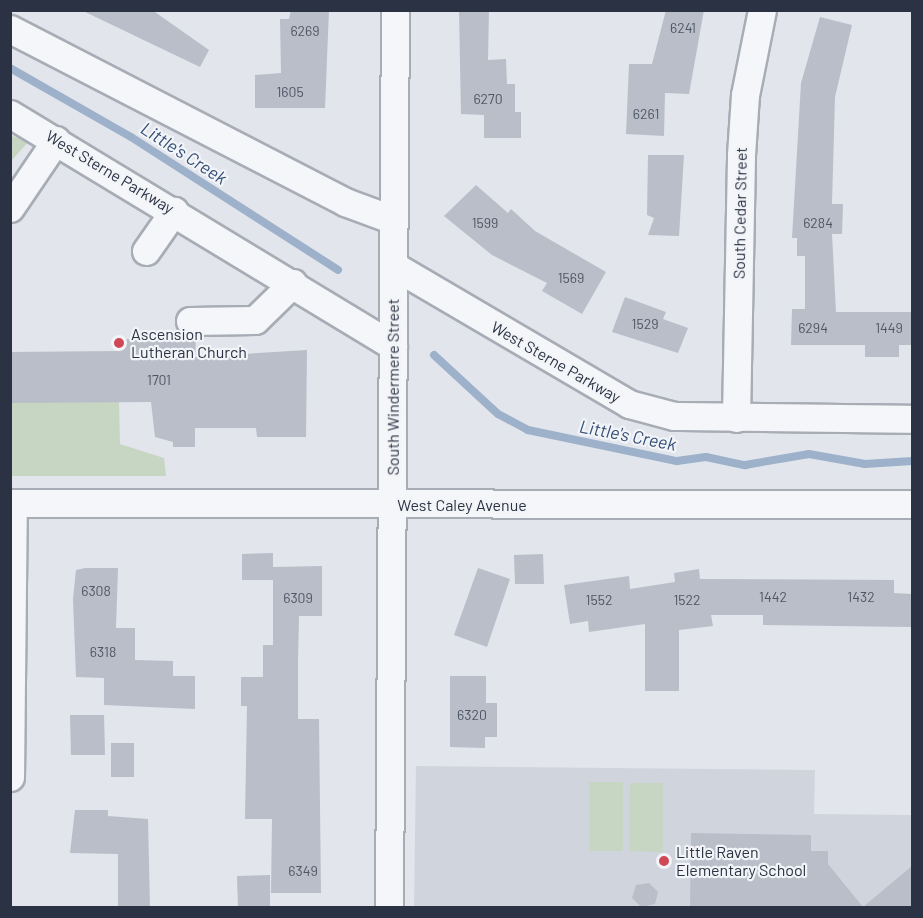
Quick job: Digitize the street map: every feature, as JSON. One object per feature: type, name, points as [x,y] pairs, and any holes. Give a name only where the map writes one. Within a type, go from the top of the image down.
[{"type":"street","name":"South Windermere Street","points":[[389,908],[395,10]]},
{"type":"street","name":"South Cedar Street","points":[[736,418],[741,143],[762,10]]},
{"type":"street","points":[[10,29],[345,202],[394,220]]},
{"type":"street","name":"West Sterne Parkway","points":[[10,114],[293,283],[393,346]]},
{"type":"street","points":[[10,208],[56,140]]},
{"type":"street","points":[[146,251],[174,211]]},
{"type":"street","name":"West Sterne Parkway","points":[[393,267],[629,404],[674,416],[912,419]]},
{"type":"street","points":[[190,321],[255,320],[293,283]]},
{"type":"street","points":[[10,777],[12,503]]},
{"type":"street","name":"West Caley Avenue","points":[[12,503],[912,504]]},
{"type":"shaded area","name":"Little Raven Elementary School","points":[[416,766],[815,770],[814,814],[912,815],[912,907],[414,908]]},
{"type":"green space","points":[[11,136],[30,140],[11,161]]},
{"type":"green space","points":[[11,401],[119,401],[120,444],[164,458],[166,476],[11,476]]},
{"type":"green space","points":[[589,782],[623,782],[623,851],[589,851]]},
{"type":"green space","points":[[630,783],[663,783],[663,852],[629,851]]},
{"type":"building","points":[[81,10],[152,10],[209,50],[200,67]]},
{"type":"building","points":[[291,10],[329,10],[325,108],[255,108],[255,75],[281,73],[280,19],[289,19]]},
{"type":"building","points":[[459,10],[489,10],[488,60],[506,59],[507,84],[515,84],[515,112],[521,112],[521,138],[484,138],[484,115],[461,114]]},
{"type":"building","points":[[666,10],[704,10],[689,94],[665,93],[664,136],[626,134],[629,64],[652,64]]},
{"type":"building","points":[[820,17],[852,25],[835,97],[832,204],[843,204],[842,234],[832,234],[836,312],[912,312],[912,345],[899,345],[899,357],[865,357],[865,345],[791,345],[792,309],[805,309],[805,256],[797,256],[797,238],[792,238],[801,83]]},
{"type":"building","points":[[648,155],[684,155],[679,236],[648,235],[654,218],[647,215]]},
{"type":"building","points":[[476,185],[508,213],[511,209],[535,231],[606,272],[582,314],[542,291],[547,283],[492,255],[444,216]]},
{"type":"building","points":[[625,297],[666,312],[663,319],[688,328],[678,353],[612,332]]},
{"type":"building","points":[[119,339],[196,340],[195,357],[307,350],[306,437],[257,437],[256,428],[195,428],[195,447],[173,447],[173,442],[155,437],[151,402],[10,403],[10,352],[118,351]]},
{"type":"building","points":[[273,553],[273,567],[322,566],[322,616],[299,616],[298,663],[298,719],[319,719],[321,893],[271,893],[272,819],[245,819],[247,706],[241,706],[241,677],[263,677],[263,645],[273,645],[273,580],[242,580],[242,554]]},
{"type":"building","points":[[543,554],[544,584],[515,584],[514,555]]},
{"type":"building","points":[[118,568],[116,628],[135,628],[135,660],[173,661],[173,676],[195,676],[195,709],[104,705],[104,678],[76,677],[73,599],[76,570]]},
{"type":"building","points":[[478,568],[510,579],[487,647],[454,635]]},
{"type":"building","points":[[699,569],[700,579],[894,580],[894,593],[912,594],[912,627],[763,625],[763,615],[711,615],[713,626],[679,630],[679,691],[645,691],[645,624],[589,632],[588,621],[570,624],[564,585],[629,576],[630,589],[675,582],[674,573]]},
{"type":"building","points":[[450,676],[486,676],[486,703],[497,703],[497,737],[485,737],[485,748],[450,747]]},
{"type":"building","points":[[70,715],[104,715],[105,755],[71,755]]},
{"type":"building","points":[[111,743],[134,743],[134,777],[111,777]]},
{"type":"building","points":[[75,810],[108,810],[108,816],[148,819],[150,908],[118,908],[118,854],[70,853]]},
{"type":"building","points":[[691,833],[811,835],[811,851],[828,851],[828,864],[863,907],[912,866],[912,908],[690,908]]},
{"type":"building","points":[[270,875],[270,906],[238,906],[237,876]]},
{"type":"building","points":[[649,883],[658,892],[655,904],[641,907],[632,898],[636,885]]},
{"type":"waterway","name":"Little's Creek","points":[[10,68],[131,137],[338,270]]},
{"type":"waterway","name":"Little's Creek","points":[[434,355],[498,414],[528,430],[677,461],[706,457],[745,465],[809,454],[865,464],[912,461]]},
{"type":"place","name":"Ascension Lutheran Church","points":[[119,343]]},
{"type":"place","name":"Little Raven Elementary School","points":[[664,861]]}]
